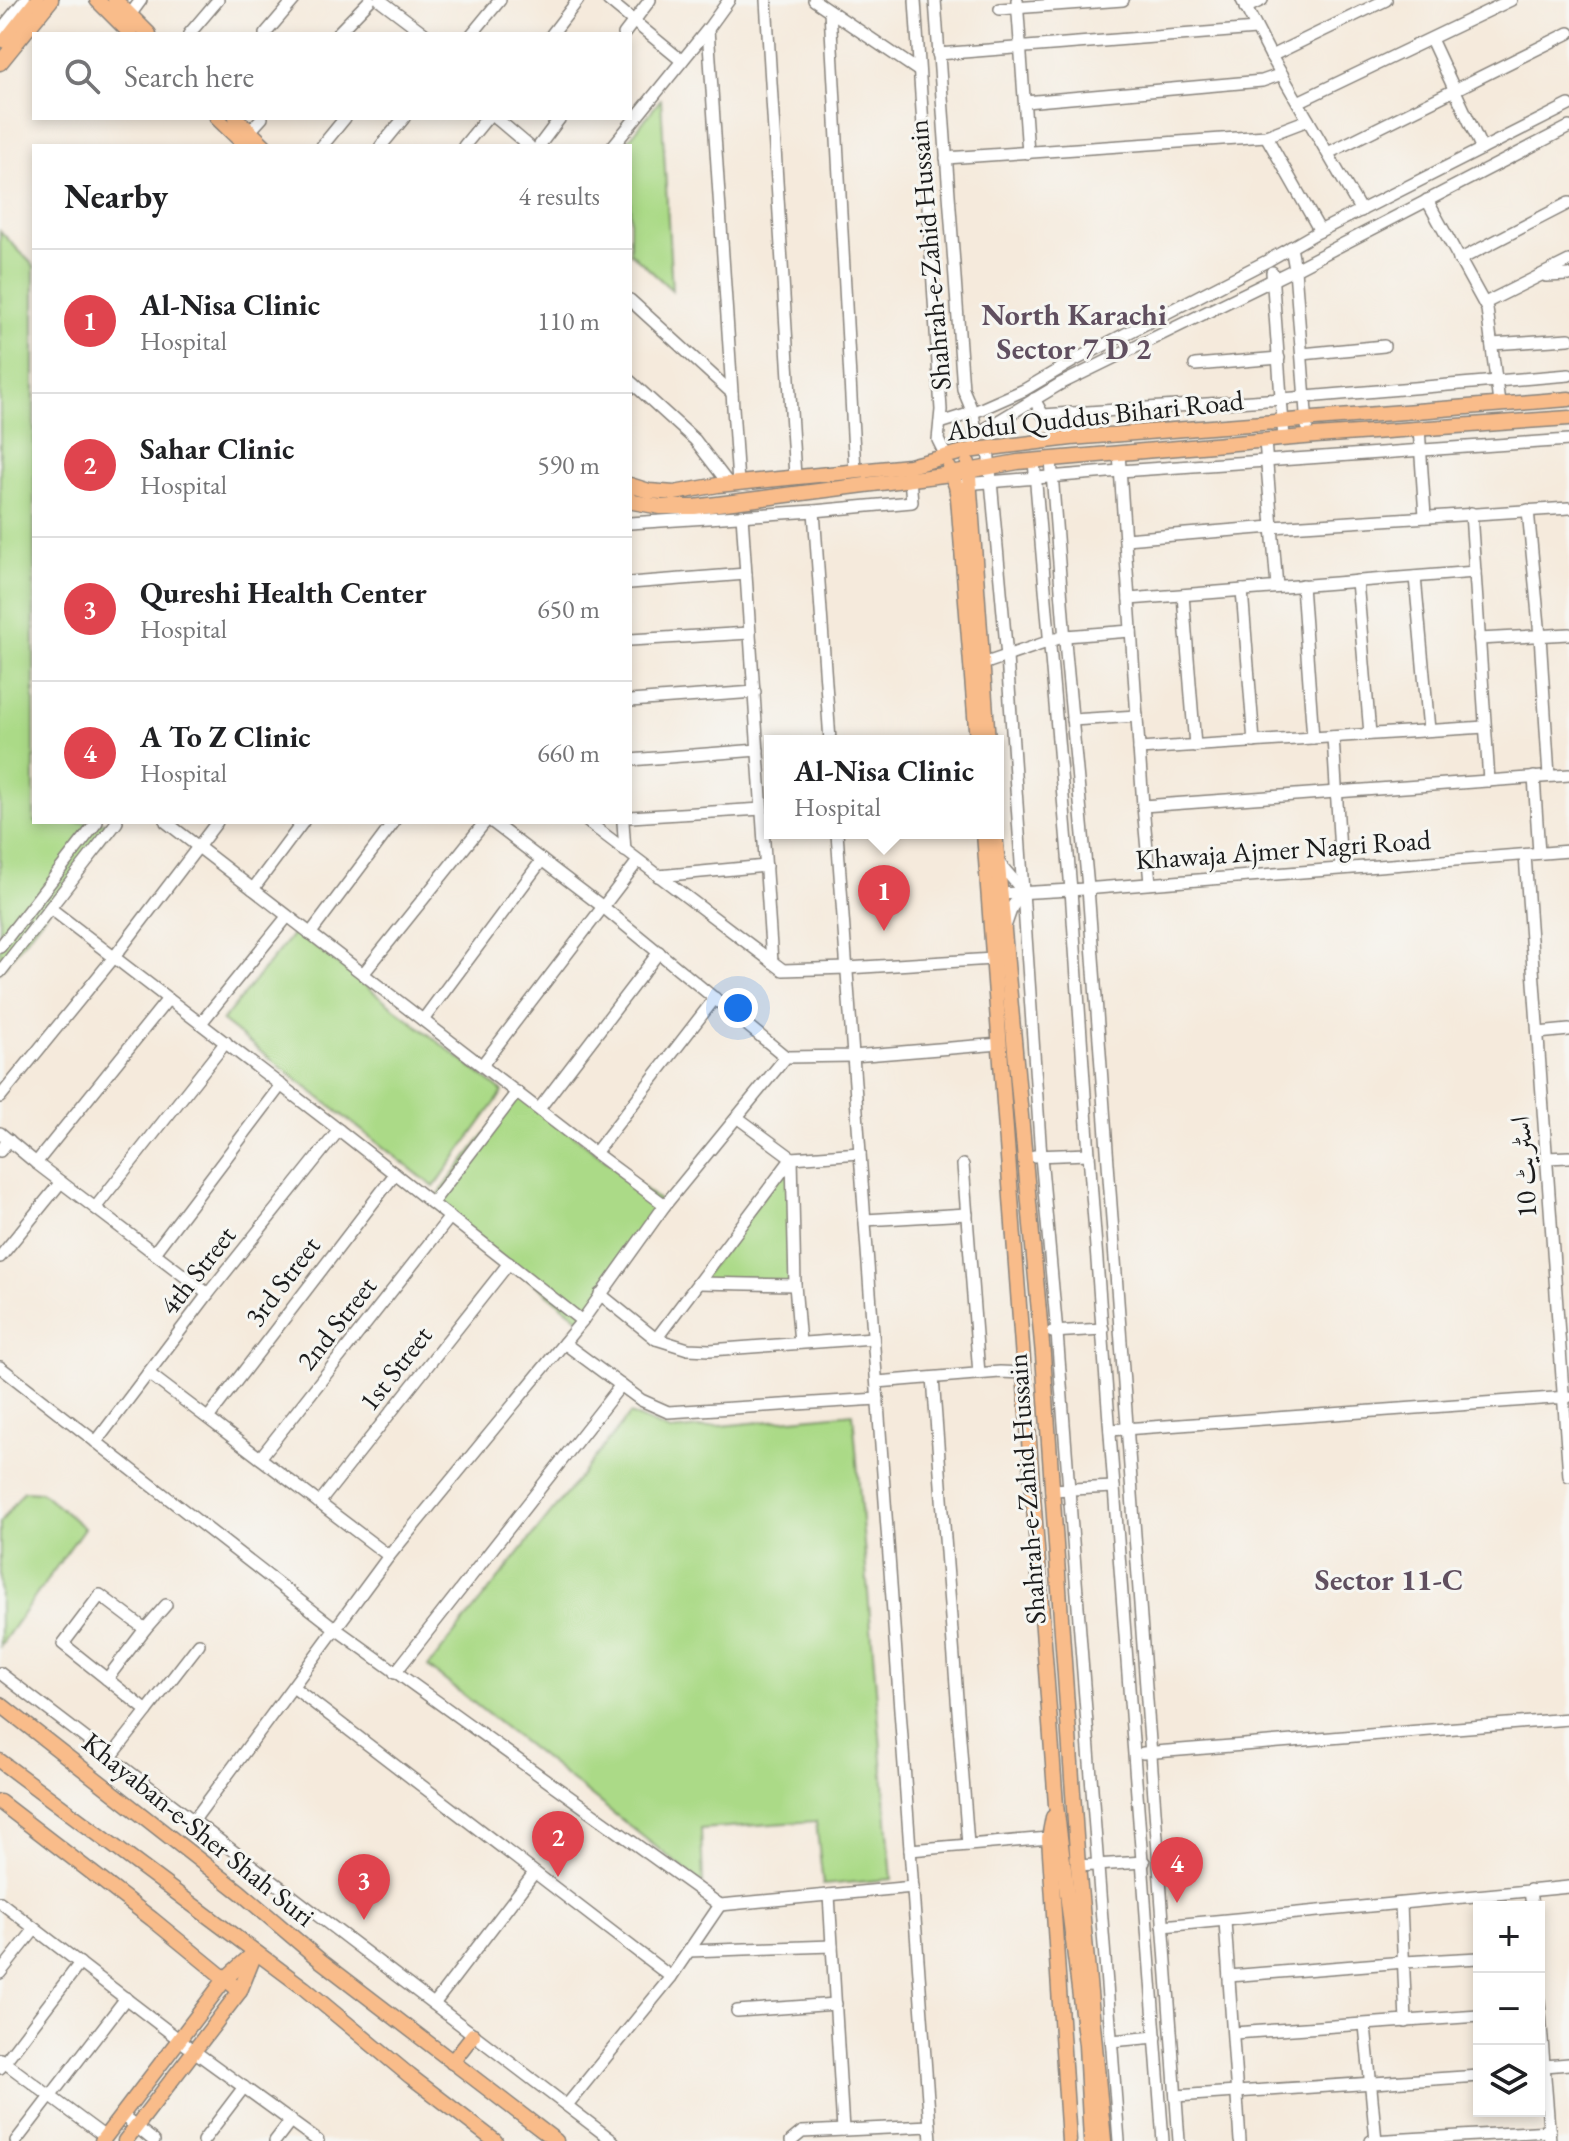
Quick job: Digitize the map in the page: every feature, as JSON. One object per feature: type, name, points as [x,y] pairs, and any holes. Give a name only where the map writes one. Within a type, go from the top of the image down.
[{"type":"main road","points":[[0,48],[37,0]]},
{"type":"main road","points":[[0,63],[53,0]]},
{"type":"main road","points":[[97,0],[129,32]]},
{"type":"main road","points":[[115,0],[147,32]]},
{"type":"main road","points":[[220,120],[248,139]]},
{"type":"main road","points":[[237,120],[248,139]]},
{"type":"main road","name":"Abdul Quddus Bihari Road","points":[[633,496],[649,491],[674,493],[733,483],[909,466],[967,451],[1071,438],[1569,399]]},
{"type":"main road","name":"Abdul Quddus Bihari Road","points":[[633,496],[661,507],[694,507],[910,478],[961,478],[990,474],[1034,461],[1569,418]]},
{"type":"main road","name":"Shahrah-e-Zahid Hussain","points":[[967,451],[961,478],[977,735]]},
{"type":"main road","name":"Shahrah-e-Zahid Hussain","points":[[946,456],[961,478],[983,664],[988,735]]},
{"type":"main road","name":"Shahrah-e-Zahid Hussain","points":[[988,839],[993,959],[1056,1805]]},
{"type":"main road","name":"Shahrah-e-Zahid Hussain","points":[[990,839],[998,861],[1004,931],[1034,1156],[1040,1330],[1051,1490],[1078,1866],[1104,2141]]},
{"type":"main road","points":[[1021,1355],[1043,1355]]},
{"type":"main road","name":"Khayaban-e-Sher Shah Suri","points":[[0,1704],[240,1892],[321,1961],[556,2141]]},
{"type":"main road","points":[[0,1761],[304,1988],[410,2076],[495,2141]]},
{"type":"main road","points":[[0,1802],[240,1991]]},
{"type":"main road","points":[[1056,1805],[1049,1838],[1069,2141]]},
{"type":"main road","points":[[1056,1805],[1086,2045],[1091,2141]]},
{"type":"main road","points":[[103,2139],[226,1978],[255,1952]]},
{"type":"main road","points":[[125,2141],[240,1991],[255,1952]]},
{"type":"main road","points":[[452,2062],[473,2035]]},
{"type":"street","points":[[0,31],[25,0]]},
{"type":"street","points":[[0,73],[53,0]]},
{"type":"street","points":[[130,15],[141,0]]},
{"type":"street","points":[[191,32],[218,0]]},
{"type":"street","points":[[267,32],[294,0]]},
{"type":"street","points":[[339,32],[370,0]]},
{"type":"street","points":[[380,0],[418,32]]},
{"type":"street","points":[[554,32],[578,0]]},
{"type":"street","points":[[608,0],[682,61]]},
{"type":"street","points":[[626,32],[650,0]]},
{"type":"street","points":[[615,144],[729,0]]},
{"type":"street","points":[[766,0],[795,477]]},
{"type":"street","points":[[814,0],[919,71]]},
{"type":"street","name":"Shahrah-e-Zahid Hussain","points":[[915,0],[941,395],[938,440],[946,456]]},
{"type":"street","name":"Shahrah-e-Zahid Hussain","points":[[935,0],[963,389],[975,421],[975,435],[967,451]]},
{"type":"street","points":[[1000,9],[1018,4],[1123,0]]},
{"type":"street","points":[[1262,0],[1244,4],[1361,211]]},
{"type":"street","points":[[1271,56],[1386,0]]},
{"type":"street","points":[[1298,102],[1511,0]]},
{"type":"street","points":[[473,32],[494,2]]},
{"type":"street","points":[[1018,4],[1028,153]]},
{"type":"street","points":[[830,11],[855,471]]},
{"type":"street","points":[[708,29],[732,393],[733,483]]},
{"type":"street","points":[[938,54],[1256,29]]},
{"type":"street","points":[[1328,153],[1569,33]]},
{"type":"street","points":[[1431,39],[1482,149]]},
{"type":"street","points":[[1025,102],[1262,81],[1282,74]]},
{"type":"street","points":[[940,423],[1024,390],[1320,231],[1569,105]]},
{"type":"street","points":[[248,139],[261,120]]},
{"type":"street","points":[[324,144],[343,120]]},
{"type":"street","points":[[383,144],[402,120]]},
{"type":"street","points":[[466,144],[485,120]]},
{"type":"street","points":[[498,120],[527,144]]},
{"type":"street","points":[[540,144],[558,120]]},
{"type":"street","points":[[946,158],[1266,136],[1308,120]]},
{"type":"street","points":[[975,435],[1060,384],[1295,269],[1569,127]]},
{"type":"street","points":[[1266,136],[1320,231]]},
{"type":"street","points":[[1427,200],[1485,303],[1499,403]]},
{"type":"street","points":[[1459,260],[1569,203]]},
{"type":"street","points":[[1291,247],[1308,437]]},
{"type":"street","points":[[1269,260],[1284,439]]},
{"type":"street","points":[[1485,303],[1569,261]]},
{"type":"street","points":[[1541,276],[1569,275]]},
{"type":"street","points":[[632,302],[732,393]]},
{"type":"street","points":[[1492,344],[1569,339]]},
{"type":"street","points":[[1302,354],[1384,346]]},
{"type":"street","points":[[1195,365],[1279,358]]},
{"type":"street","points":[[1034,399],[1043,415],[1569,375]]},
{"type":"street","points":[[632,383],[695,440],[733,483]]},
{"type":"street","points":[[1419,428],[1425,516]]},
{"type":"street","points":[[990,474],[1053,478],[1569,440]]},
{"type":"street","points":[[1265,441],[1277,587]]},
{"type":"street","points":[[988,448],[1007,657],[1023,892],[1034,1156],[1057,1333],[1119,2141]]},
{"type":"street","points":[[1119,453],[1150,883]]},
{"type":"street","points":[[1051,460],[1088,888],[1179,2141]]},
{"type":"street","points":[[1034,461],[1071,890],[1163,2141]]},
{"type":"street","points":[[632,523],[912,502],[910,478]]},
{"type":"street","points":[[1125,539],[1569,508]]},
{"type":"street","points":[[1528,510],[1549,776]]},
{"type":"street","points":[[814,511],[830,735]]},
{"type":"street","points":[[1471,513],[1489,781]]},
{"type":"street","points":[[742,515],[764,838]]},
{"type":"street","points":[[1129,599],[1475,572]]},
{"type":"street","points":[[632,583],[746,574]]},
{"type":"street","points":[[1415,577],[1429,730]]},
{"type":"street","points":[[1357,581],[1370,734]]},
{"type":"street","points":[[1302,585],[1313,738]]},
{"type":"street","points":[[1242,590],[1254,742]]},
{"type":"street","points":[[1183,595],[1195,746]]},
{"type":"street","points":[[983,664],[1065,636],[1131,631]]},
{"type":"street","points":[[632,640],[750,633]]},
{"type":"street","points":[[1479,639],[1569,634]]},
{"type":"street","points":[[632,701],[755,692]]},
{"type":"street","points":[[1072,720],[1137,716]]},
{"type":"street","points":[[1139,749],[1485,727]]},
{"type":"street","points":[[1333,737],[1341,868]]},
{"type":"street","points":[[632,760],[758,750]]},
{"type":"street","points":[[1143,806],[1569,775]]},
{"type":"street","points":[[1534,777],[1539,853]]},
{"type":"street","points":[[632,817],[762,809]]},
{"type":"street","points":[[0,947],[95,824]]},
{"type":"street","points":[[0,972],[115,824]]},
{"type":"street","points":[[169,824],[665,1205]]},
{"type":"street","points":[[0,1097],[115,956],[216,824]]},
{"type":"street","points":[[253,889],[302,824]]},
{"type":"street","points":[[310,934],[392,824]]},
{"type":"street","points":[[363,974],[483,824]]},
{"type":"street","points":[[495,824],[603,907],[786,1057],[853,1056],[1000,1044]]},
{"type":"street","points":[[591,824],[783,970],[993,959]]},
{"type":"street","points":[[623,824],[625,851]]},
{"type":"street","points":[[764,839],[772,962]]},
{"type":"street","points":[[837,839],[931,2141]]},
{"type":"street","name":"Khawaja Ajmer Nagri Road","points":[[1000,894],[1569,851]]},
{"type":"street","name":"اسٹریٹ 10","points":[[1525,855],[1546,1158],[1564,1332],[1569,1476]]},
{"type":"street","points":[[423,1020],[542,860]]},
{"type":"street","points":[[482,1065],[638,861]]},
{"type":"street","points":[[998,861],[1023,892]]},
{"type":"street","points":[[658,876],[766,866]]},
{"type":"street","points":[[995,978],[1004,931],[1012,907],[1023,892]]},
{"type":"street","points":[[50,908],[582,1321]]},
{"type":"street","points":[[201,1023],[287,917]]},
{"type":"street","points":[[539,1109],[659,952]]},
{"type":"street","points":[[595,1153],[715,998]]},
{"type":"street","points":[[36,1163],[168,999]]},
{"type":"street","points":[[1538,1033],[1569,1030]]},
{"type":"street","points":[[95,1208],[226,1042]]},
{"type":"street","points":[[194,1820],[389,1556],[582,1321],[665,1205],[786,1057]]},
{"type":"street","points":[[154,1253],[281,1085]]},
{"type":"street","points":[[432,1203],[517,1092]]},
{"type":"street","points":[[738,1118],[792,1158],[860,1153]]},
{"type":"street","name":"4th Street","points":[[96,1442],[208,1294],[339,1130]]},
{"type":"street","points":[[0,1151],[4,1136],[208,1294]]},
{"type":"street","points":[[1034,1156],[1089,1154]]},
{"type":"street","points":[[1546,1158],[1569,1157]]},
{"type":"street","points":[[656,1339],[792,1158]]},
{"type":"street","points":[[792,1158],[795,1285],[800,1343]]},
{"type":"street","points":[[963,1165],[979,1374]]},
{"type":"street","name":"3rd Street","points":[[208,1418],[395,1174]]},
{"type":"street","points":[[0,1257],[61,1182]]},
{"type":"street","points":[[865,1220],[967,1214]]},
{"type":"street","name":"2nd Street","points":[[260,1458],[450,1217]]},
{"type":"street","name":"1st Street","points":[[319,1503],[509,1263]]},
{"type":"street","points":[[698,1283],[795,1285]]},
{"type":"street","points":[[600,1294],[656,1339],[688,1349],[873,1338]]},
{"type":"street","points":[[1040,1330],[1057,1333],[1103,1329]]},
{"type":"street","points":[[564,1343],[641,1400],[668,1412],[878,1399]]},
{"type":"street","points":[[0,1367],[336,1629],[720,1905],[913,1887]]},
{"type":"street","points":[[148,1373],[389,1556]]},
{"type":"street","points":[[877,1382],[1023,1373]]},
{"type":"street","points":[[933,1378],[968,1845]]},
{"type":"street","points":[[395,1673],[621,1385]]},
{"type":"street","points":[[1110,1430],[1566,1397]]},
{"type":"street","points":[[1051,1490],[1114,1487]]},
{"type":"street","points":[[145,1629],[100,1595],[63,1644],[147,1711]]},
{"type":"street","points":[[107,1679],[166,1605]]},
{"type":"street","points":[[111,1757],[199,1644]]},
{"type":"street","points":[[0,1673],[613,2141]]},
{"type":"street","points":[[293,1687],[671,1977]]},
{"type":"street","points":[[1135,1754],[1569,1719]]},
{"type":"street","points":[[910,1850],[1049,1838]]},
{"type":"street","points":[[1078,1866],[1144,1862]]},
{"type":"street","points":[[434,2004],[534,1873]]},
{"type":"street","points":[[1163,1926],[1569,1887]]},
{"type":"street","points":[[1530,1890],[1531,1901]]},
{"type":"street","points":[[829,1895],[843,2130]]},
{"type":"street","points":[[0,1902],[194,2051],[318,2141]]},
{"type":"street","points":[[1401,1904],[1406,2022]]},
{"type":"street","points":[[567,2105],[671,1977],[720,1905]]},
{"type":"street","points":[[1225,1921],[1240,2141]]},
{"type":"street","points":[[0,1973],[35,1929]]},
{"type":"street","points":[[689,1951],[832,1946]]},
{"type":"street","points":[[1229,1976],[1473,1958]]},
{"type":"street","points":[[80,1963],[1,2063],[51,2097],[103,2139]]},
{"type":"street","points":[[16,2141],[126,1998]]},
{"type":"street","points":[[737,2011],[836,2004]]},
{"type":"street","points":[[1234,2033],[1473,2016]]},
{"type":"street","points":[[1365,2025],[1373,2141],[1550,2136],[1545,2089]]},
{"type":"street","points":[[1111,2041],[1156,2037]]},
{"type":"street","points":[[1545,2070],[1569,2064]]},
{"type":"street","points":[[1176,2096],[1473,2076]]},
{"type":"street","points":[[203,2141],[244,2087]]},
{"type":"street","points":[[122,2115],[154,2141]]},
{"type":"street","points":[[275,2141],[291,2120]]},
{"type":"street","points":[[791,2141],[802,2132],[930,2126]]},
{"type":"green space","points":[[661,99],[672,290],[632,254],[632,144],[626,144]]},
{"type":"green space","points":[[0,231],[32,264],[32,824],[115,824],[0,972]]},
{"type":"green space","points":[[295,931],[503,1092],[434,1187],[222,1021]]},
{"type":"green space","points":[[517,1092],[665,1205],[582,1321],[432,1203]]},
{"type":"green space","points":[[792,1158],[795,1285],[698,1283]]},
{"type":"green space","points":[[853,1413],[892,1879],[823,1885],[816,1821],[701,1829],[703,1884],[428,1667],[630,1414],[670,1431]]},
{"type":"green space","points":[[24,1491],[41,1492],[84,1528],[0,1646],[0,1523]]},
{"type":"place","name":"Al-Nisa Clinic","points":[[884,931]]},
{"type":"place","name":"Sahar Clinic","points":[[558,1877]]},
{"type":"place","name":"A To Z Clinic","points":[[1177,1903]]},
{"type":"place","name":"Qureshi Health Center","points":[[364,1920]]},
{"type":"district","name":"North Karachi Sector 7 D 2","points":[[1074,332]]},
{"type":"district","name":"Sector 11-C","points":[[1389,1580]]}]
